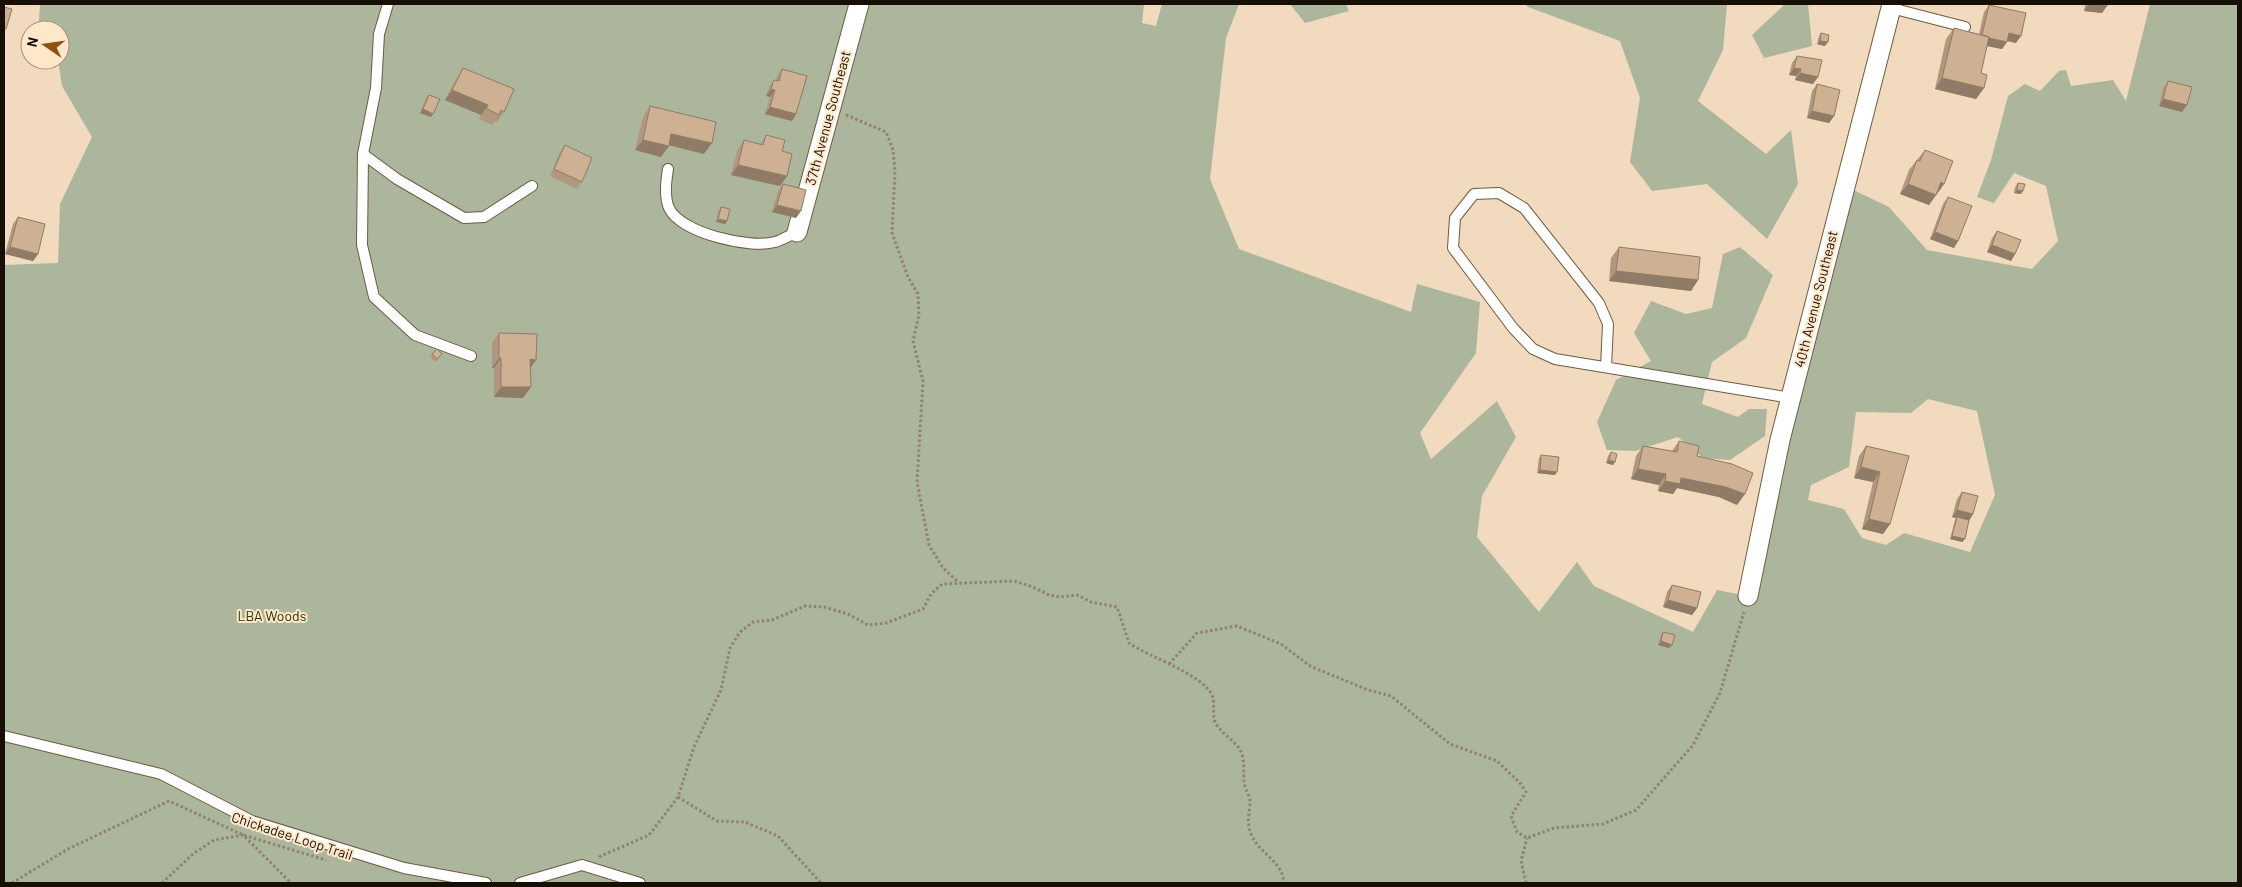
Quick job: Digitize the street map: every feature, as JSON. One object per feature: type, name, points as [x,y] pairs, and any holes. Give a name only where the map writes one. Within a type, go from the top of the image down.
[{"type":"street","name":"37th Avenue Southeast","points":[[796,232],[859,4]]},
{"type":"street","name":"40th Avenue Southeast","points":[[1748,596],[1791,398],[1891,6]]},
{"type":"lane","points":[[388,4],[379,34],[376,88],[363,154],[362,245],[374,298],[415,335],[472,356]]},
{"type":"lane","points":[[1891,6],[1965,26]]},
{"type":"lane","points":[[363,154],[397,179],[443,208],[464,218],[484,217],[532,186]]},
{"type":"lane","points":[[668,169],[667,206],[676,218],[696,231],[760,243],[775,242],[796,232]]},
{"type":"lane","points":[[1606,367],[1608,324],[1599,303],[1524,208],[1499,193],[1474,194],[1455,218],[1453,248],[1513,328],[1533,349],[1555,359],[1791,398]]},
{"type":"lane","points":[[4,736],[161,774],[252,821],[404,868],[486,883]]},
{"type":"lane","points":[[520,883],[582,865],[640,883]]},
{"type":"path","points":[[831,110],[886,132],[893,150],[895,193],[892,233],[908,278],[918,294],[918,316],[913,341],[923,381],[916,482],[929,545],[943,568],[958,582]]},
{"type":"path","points":[[582,865],[649,835],[678,797],[694,747],[721,690],[730,648],[740,632],[752,622],[772,620],[805,606],[824,607],[848,614],[868,625],[886,623],[922,609],[932,594],[942,584],[1014,580],[1033,586],[1049,595],[1060,597],[1077,595],[1091,602],[1117,606],[1129,643],[1155,659],[1169,664],[1199,681],[1211,693],[1215,707],[1214,720],[1221,732],[1242,752],[1244,785],[1250,799],[1248,817],[1251,834],[1279,865],[1284,883]]},
{"type":"path","points":[[1527,838],[1554,828],[1603,824],[1636,810],[1670,774],[1693,745],[1720,693],[1748,596]]},
{"type":"path","points":[[1169,664],[1197,633],[1237,626],[1281,644],[1310,666],[1368,690],[1391,696],[1450,744],[1497,761],[1520,783],[1526,792],[1511,816],[1517,832],[1527,838]]},
{"type":"path","points":[[678,797],[717,821],[745,822],[778,836],[821,883]]},
{"type":"path","name":"Chickadee Loop Trail","points":[[12,883],[68,849],[169,801],[243,835],[329,860]]},
{"type":"path","points":[[162,883],[179,866],[214,840],[243,835],[291,883]]},
{"type":"path","points":[[1526,883],[1521,861],[1527,838]]},
{"type":"green space","name":"LBA Woods","points":[[40,4],[1144,4],[1142,23],[1156,26],[1162,4],[1239,4],[1226,38],[1210,179],[1239,249],[1411,312],[1417,284],[1480,302],[1476,353],[1420,433],[1431,459],[1497,401],[1516,437],[1482,496],[1477,537],[1539,612],[1577,562],[1594,586],[1693,632],[1717,590],[1748,596],[1845,186],[1889,207],[1927,250],[2032,269],[2058,241],[2046,186],[2014,173],[1994,203],[1977,197],[1991,160],[2008,96],[2025,84],[2040,91],[2059,71],[2066,70],[2071,86],[2113,80],[2126,101],[2150,4],[2238,4],[2238,883],[4,883],[4,265],[58,263],[60,204],[92,137],[62,86],[60,70],[70,70],[70,20],[39,20]],"holes":[[[1928,399],[1977,411],[1995,495],[1970,552],[1904,533],[1886,545],[1862,538],[1844,509],[1808,500],[1811,485],[1849,467],[1856,412],[1911,413]]]},
{"type":"green space","points":[[1290,4],[1346,4],[1349,11],[1305,23]]},
{"type":"green space","points":[[1525,4],[1727,4],[1723,50],[1698,101],[1766,154],[1791,130],[1798,184],[1767,239],[1707,184],[1652,191],[1630,162],[1640,98],[1620,41],[1528,7]]},
{"type":"green space","points":[[1783,4],[1808,4],[1812,46],[1764,58],[1752,35]]},
{"type":"green space","points":[[1740,247],[1773,275],[1746,338],[1712,362],[1702,404],[1738,417],[1749,409],[1767,409],[1765,436],[1730,460],[1703,458],[1678,437],[1635,451],[1607,450],[1597,422],[1616,380],[1651,361],[1634,333],[1651,301],[1686,314],[1712,308],[1723,254]]},
{"type":"building","points":[[2089,4],[2107,4],[2107,6]]},
{"type":"building","points":[[1989,5],[2026,13],[2021,36],[2009,33],[2007,42],[1982,35]]},
{"type":"building","points":[[4,7],[12,9],[6,29],[4,29]]},
{"type":"building","points":[[1954,28],[1989,37],[1981,73],[1987,75],[1984,88],[1942,78]]},
{"type":"building","points":[[1821,33],[1829,35],[1828,42],[1820,41]]},
{"type":"building","points":[[1797,56],[1822,60],[1818,77],[1800,73],[1801,69],[1794,68]]},
{"type":"building","points":[[463,68],[514,89],[504,112],[501,110],[499,115],[486,108],[488,105],[452,90]]},
{"type":"building","points":[[782,69],[807,76],[796,114],[770,107],[775,90],[771,89],[774,80],[779,81]]},
{"type":"building","points":[[2168,81],[2192,87],[2187,105],[2163,99]]},
{"type":"building","points":[[1817,84],[1840,90],[1834,116],[1812,111]]},
{"type":"building","points":[[429,95],[440,99],[433,114],[423,109]]},
{"type":"building","points":[[650,106],[716,122],[712,143],[671,134],[669,146],[643,140]]},
{"type":"building","points":[[766,135],[785,140],[782,151],[792,154],[787,176],[738,165],[744,140],[763,145]]},
{"type":"building","points":[[565,145],[592,158],[582,182],[554,169]]},
{"type":"building","points":[[1925,150],[1953,161],[1944,184],[1941,182],[1936,195],[1908,184],[1917,160],[1920,161]]},
{"type":"building","points":[[2018,183],[2025,184],[2023,191],[2017,190]]},
{"type":"building","points":[[783,184],[806,190],[801,211],[777,205]]},
{"type":"building","points":[[1948,197],[1972,206],[1958,241],[1935,232]]},
{"type":"building","points":[[721,207],[730,209],[727,221],[718,219]]},
{"type":"building","points":[[18,217],[45,224],[38,254],[10,247]]},
{"type":"building","points":[[1997,231],[2021,240],[2015,254],[1992,245]]},
{"type":"building","points":[[1619,247],[1700,257],[1698,280],[1616,271]]},
{"type":"building","points":[[499,333],[537,334],[536,360],[530,359],[531,387],[501,387]]},
{"type":"building","points":[[437,349],[442,354],[437,359],[432,354]]},
{"type":"building","points":[[1679,441],[1699,446],[1697,456],[1732,464],[1753,473],[1745,494],[1726,487],[1681,478],[1680,484],[1665,481],[1666,474],[1638,469],[1643,446],[1677,452]]},
{"type":"building","points":[[1866,446],[1909,456],[1890,524],[1869,519],[1880,472],[1861,467]]},
{"type":"building","points":[[1611,452],[1617,454],[1615,462],[1609,460]]},
{"type":"building","points":[[1541,455],[1559,457],[1557,472],[1540,470]]},
{"type":"building","points":[[1962,492],[1978,496],[1973,514],[1957,510]]},
{"type":"building","points":[[1957,517],[1969,520],[1965,539],[1952,536]]},
{"type":"building","points":[[1672,585],[1701,592],[1697,608],[1668,600]]},
{"type":"building","points":[[1663,632],[1675,635],[1672,645],[1661,641]]}]
